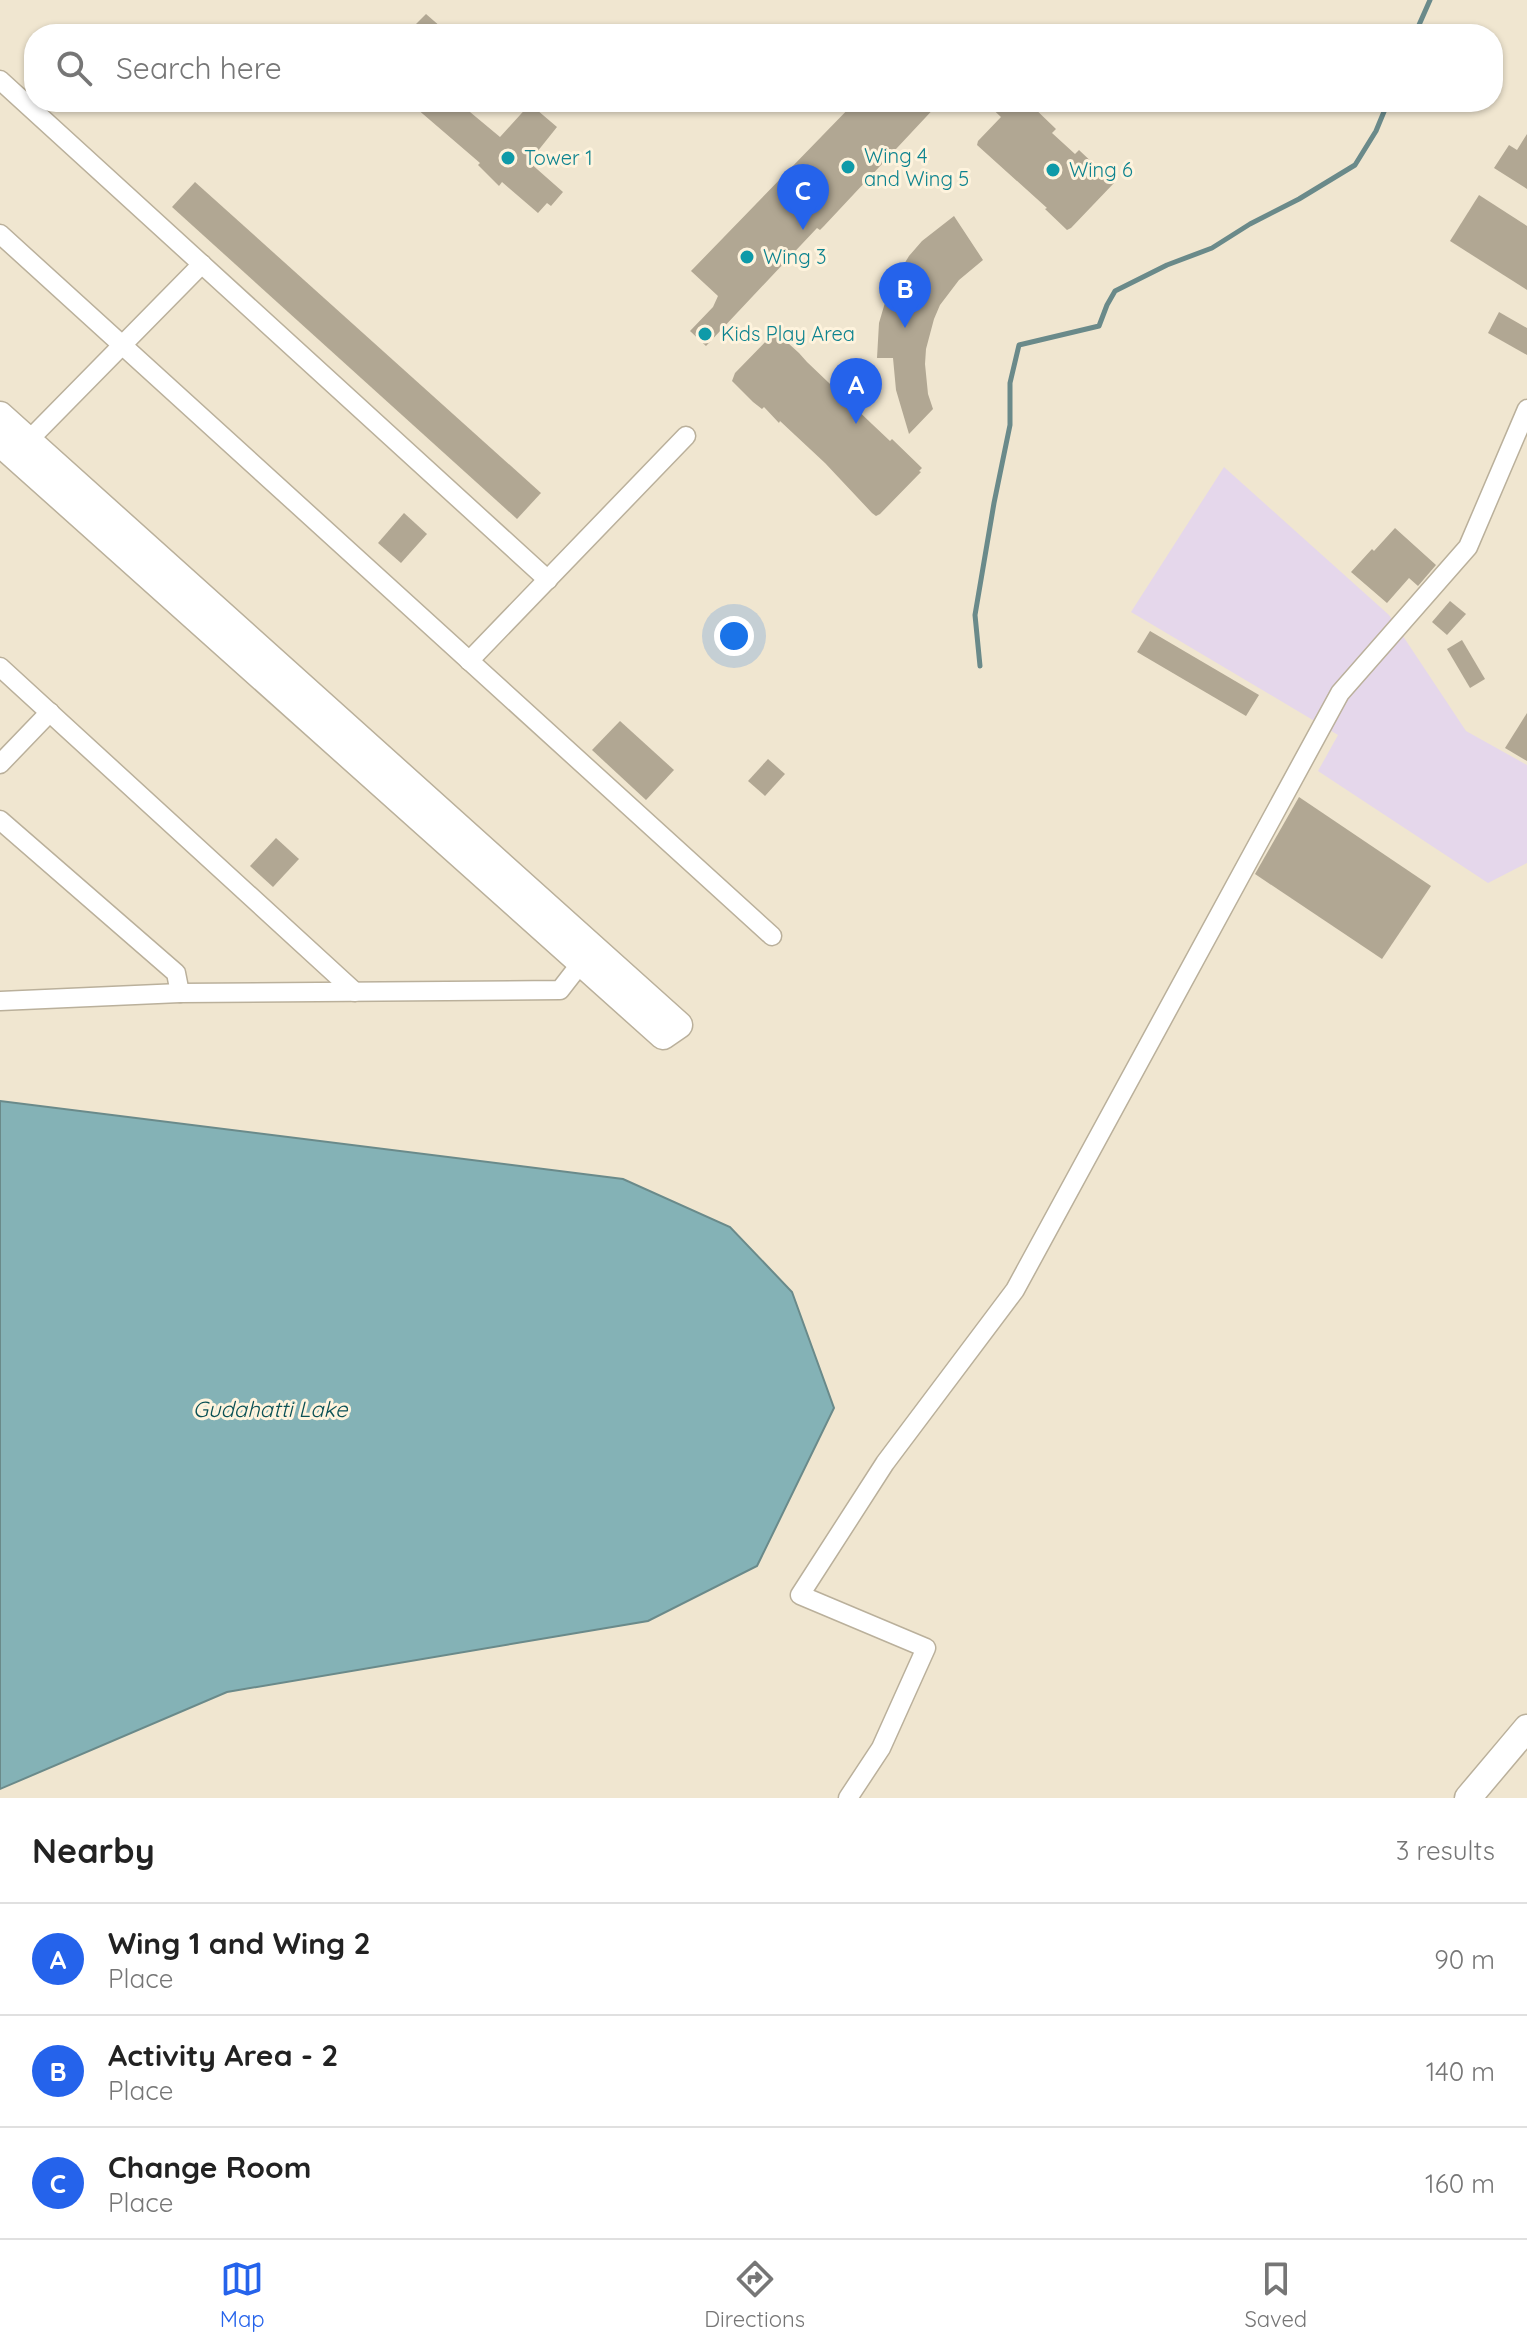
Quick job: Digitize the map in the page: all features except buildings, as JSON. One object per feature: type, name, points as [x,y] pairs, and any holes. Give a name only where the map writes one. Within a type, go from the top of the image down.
[{"type":"street","points":[[0,80],[24,102]]},
{"type":"street","points":[[35,112],[548,580]]},
{"type":"street","points":[[0,234],[772,936]]},
{"type":"street","points":[[10,448],[122,345],[202,264]]},
{"type":"street","points":[[848,1798],[881,1748],[926,1648],[800,1595],[885,1463],[1015,1290],[1340,693],[1468,547],[1527,409]]},
{"type":"street","points":[[0,415],[10,448],[581,963],[663,1036],[679,1025],[10,448]]},
{"type":"street","points":[[469,661],[686,436]]},
{"type":"street","points":[[0,667],[355,992]]},
{"type":"street","points":[[0,764],[50,712]]},
{"type":"street","points":[[0,820],[176,973],[180,993]]},
{"type":"street","points":[[0,1001],[180,993],[560,990],[581,963]]},
{"type":"street","points":[[1468,1798],[1527,1728]]},
{"type":"shaded area","points":[[1224,467],[1389,615],[1466,731],[1527,765],[1527,863],[1488,883],[1318,771],[1338,735],[1131,612]]},
{"type":"water","name":"Gudahatti Lake","points":[[0,1101],[623,1179],[730,1227],[792,1292],[834,1408],[757,1566],[648,1621],[227,1692],[0,1789]]},
{"type":"waterway","points":[[1419,24],[1430,0]]},
{"type":"waterway","points":[[980,666],[975,615],[1010,425],[1010,383],[1019,345],[1099,326],[1115,291],[1167,265],[1212,248],[1355,165],[1384,112]]},
{"type":"place","name":"Tower 1","points":[[508,158]]},
{"type":"place","name":"Wing 4 and Wing 5","points":[[848,167]]},
{"type":"place","name":"Wing 6","points":[[1053,170]]},
{"type":"place","name":"Change Room","points":[[803,230]]},
{"type":"place","name":"Wing 3","points":[[747,257]]},
{"type":"place","name":"Activity Area - 2","points":[[905,328]]},
{"type":"place","name":"Kids Play Area","points":[[705,334]]},
{"type":"place","name":"Wing 1 and Wing 2","points":[[856,424]]}]
